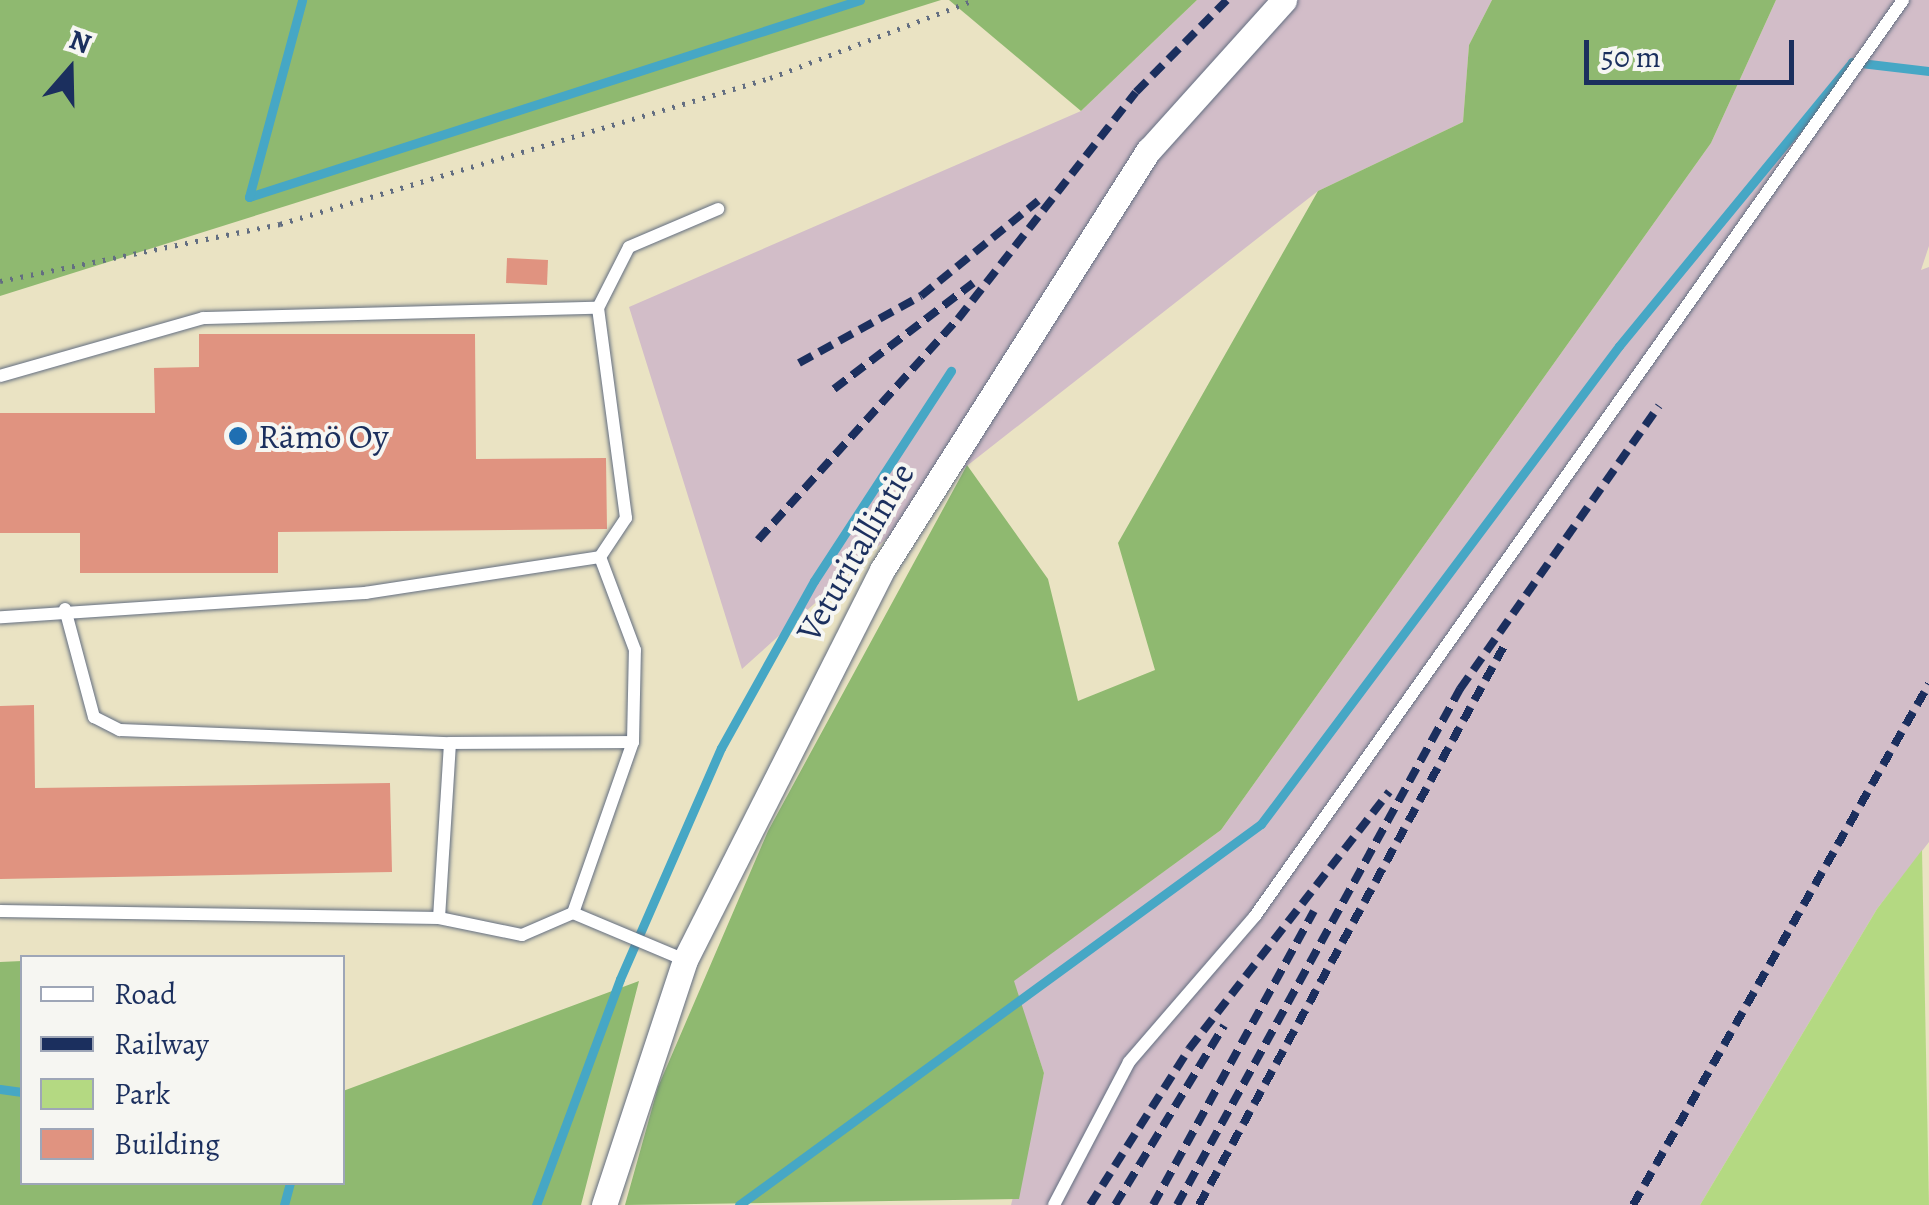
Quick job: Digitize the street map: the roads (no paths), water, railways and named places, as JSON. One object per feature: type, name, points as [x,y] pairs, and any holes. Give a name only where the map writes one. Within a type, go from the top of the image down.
[{"type":"street","name":"Veturitallintie","points":[[604,1205],[685,960],[882,570],[1067,268],[1149,150],[1284,0]]},
{"type":"lane","points":[[1054,1205],[1129,1062],[1255,916],[1903,0]]},
{"type":"lane","points":[[0,616],[366,593],[600,557],[626,518],[598,308],[629,246],[718,209]]},
{"type":"lane","points":[[0,376],[202,318],[598,308]]},
{"type":"lane","points":[[0,912],[439,918],[522,935],[573,912],[633,742],[635,650],[600,557]]},
{"type":"lane","points":[[65,609],[94,717],[120,730],[450,742],[633,742]]},
{"type":"lane","points":[[439,918],[450,742]]},
{"type":"lane","points":[[573,912],[685,960]]},
{"type":"waterway","points":[[249,197],[302,0]]},
{"type":"waterway","points":[[249,197],[860,0]]},
{"type":"waterway","points":[[739,1205],[1261,824],[1619,346],[1852,62],[1929,71]]},
{"type":"waterway","points":[[536,1205],[620,979],[721,748],[814,581],[951,371]]},
{"type":"waterway","points":[[0,1089],[20,1092]]},
{"type":"waterway","points":[[284,1205],[289,1185]]},
{"type":"railway","points":[[758,540],[958,319],[1136,92],[1227,0]]},
{"type":"railway","points":[[799,363],[921,296],[1038,201]]},
{"type":"railway","points":[[834,389],[973,283]]},
{"type":"railway","points":[[1177,1205],[1460,689],[1659,406]]},
{"type":"railway","points":[[1199,1205],[1503,648]]},
{"type":"railway","points":[[1633,1205],[1929,684]]},
{"type":"railway","points":[[1090,1205],[1189,1049],[1389,792]]},
{"type":"railway","points":[[1153,1205],[1314,911]]},
{"type":"railway","points":[[1115,1205],[1224,1026]]},
{"type":"place","name":"Rämö Oy","points":[[238,436]]}]
